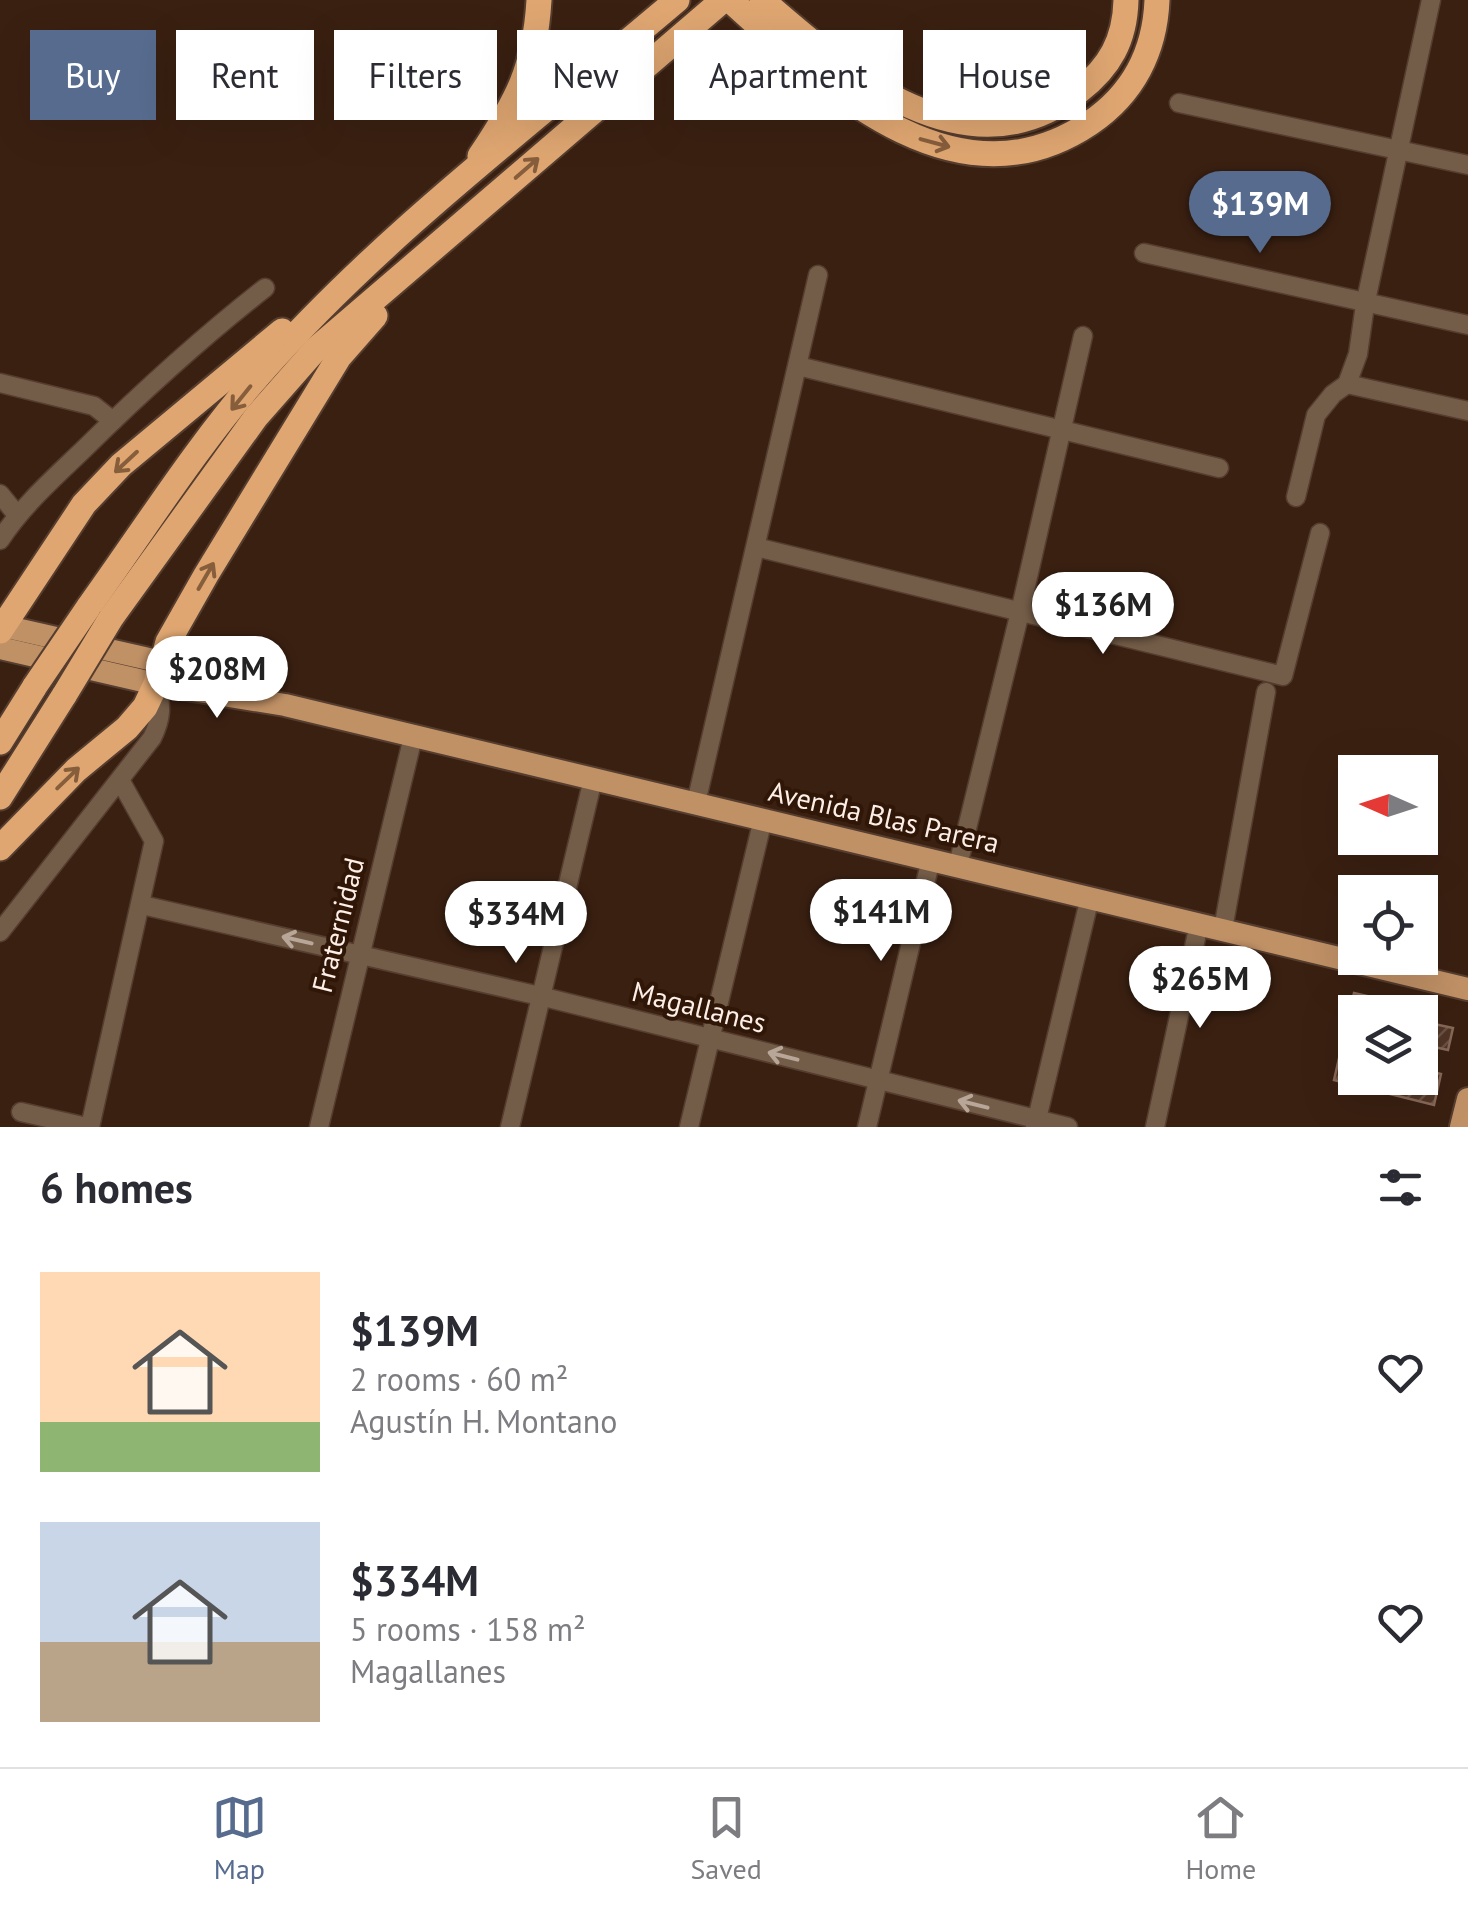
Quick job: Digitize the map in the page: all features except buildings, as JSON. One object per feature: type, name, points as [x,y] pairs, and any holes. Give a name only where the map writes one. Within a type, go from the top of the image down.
[{"type":"highway","points":[[434,206],[479,157],[518,98],[537,29],[538,0]]},
{"type":"highway","points":[[0,797],[65,694],[100,613],[234,406],[292,340],[434,206],[677,0]]},
{"type":"highway","points":[[739,3],[889,98],[934,115],[989,124],[1042,114],[1094,79],[1110,63],[1118,45],[1126,0]]},
{"type":"highway","points":[[739,3],[849,102],[880,122],[933,144],[1014,152],[1058,140],[1114,105],[1128,89],[1148,52],[1156,0]]},
{"type":"highway","points":[[0,742],[34,686],[100,613],[256,417],[315,350],[453,232],[739,3]]},
{"type":"highway","points":[[0,848],[145,707],[168,642],[339,357],[453,232]]},
{"type":"highway","points":[[1,633],[84,504],[121,465],[283,331],[339,294]]},
{"type":"main road","name":"Avenida Blas Parera","points":[[1,633],[413,737],[1468,989]]},
{"type":"main road","points":[[1461,1127],[1468,1098]]},
{"type":"street","points":[[1296,497],[1316,415],[1332,394],[1347,384],[1358,354],[1365,305],[1431,0]]},
{"type":"street","points":[[1179,104],[1468,166]]},
{"type":"street","points":[[1144,253],[1468,325]]},
{"type":"street","points":[[696,803],[818,275]]},
{"type":"street","points":[[0,540],[17,515],[113,421],[188,350],[265,288]]},
{"type":"street","points":[[958,865],[1082,336]]},
{"type":"street","points":[[798,366],[1219,468]]},
{"type":"street","points":[[0,383],[94,406],[113,421]]},
{"type":"street","points":[[1347,384],[1468,411]]},
{"type":"street","points":[[0,494],[17,515]]},
{"type":"street","points":[[756,548],[1283,676],[1320,533]]},
{"type":"street","points":[[0,932],[120,780],[160,722],[159,673]]},
{"type":"street","points":[[1223,929],[1266,692]]},
{"type":"street","name":"Fraternidad","points":[[318,1127],[413,737]]},
{"type":"street","points":[[510,1127],[593,779]]},
{"type":"street","points":[[20,1112],[88,1127],[154,841],[120,780]]},
{"type":"street","points":[[689,1127],[762,819]]},
{"type":"street","points":[[867,1127],[931,859]]},
{"type":"street","points":[[1036,1123],[1090,897]]},
{"type":"street","name":"Magallanes","points":[[142,905],[540,996],[1036,1123],[1068,1127]]},
{"type":"street","points":[[1155,1127],[1199,924]]}]
